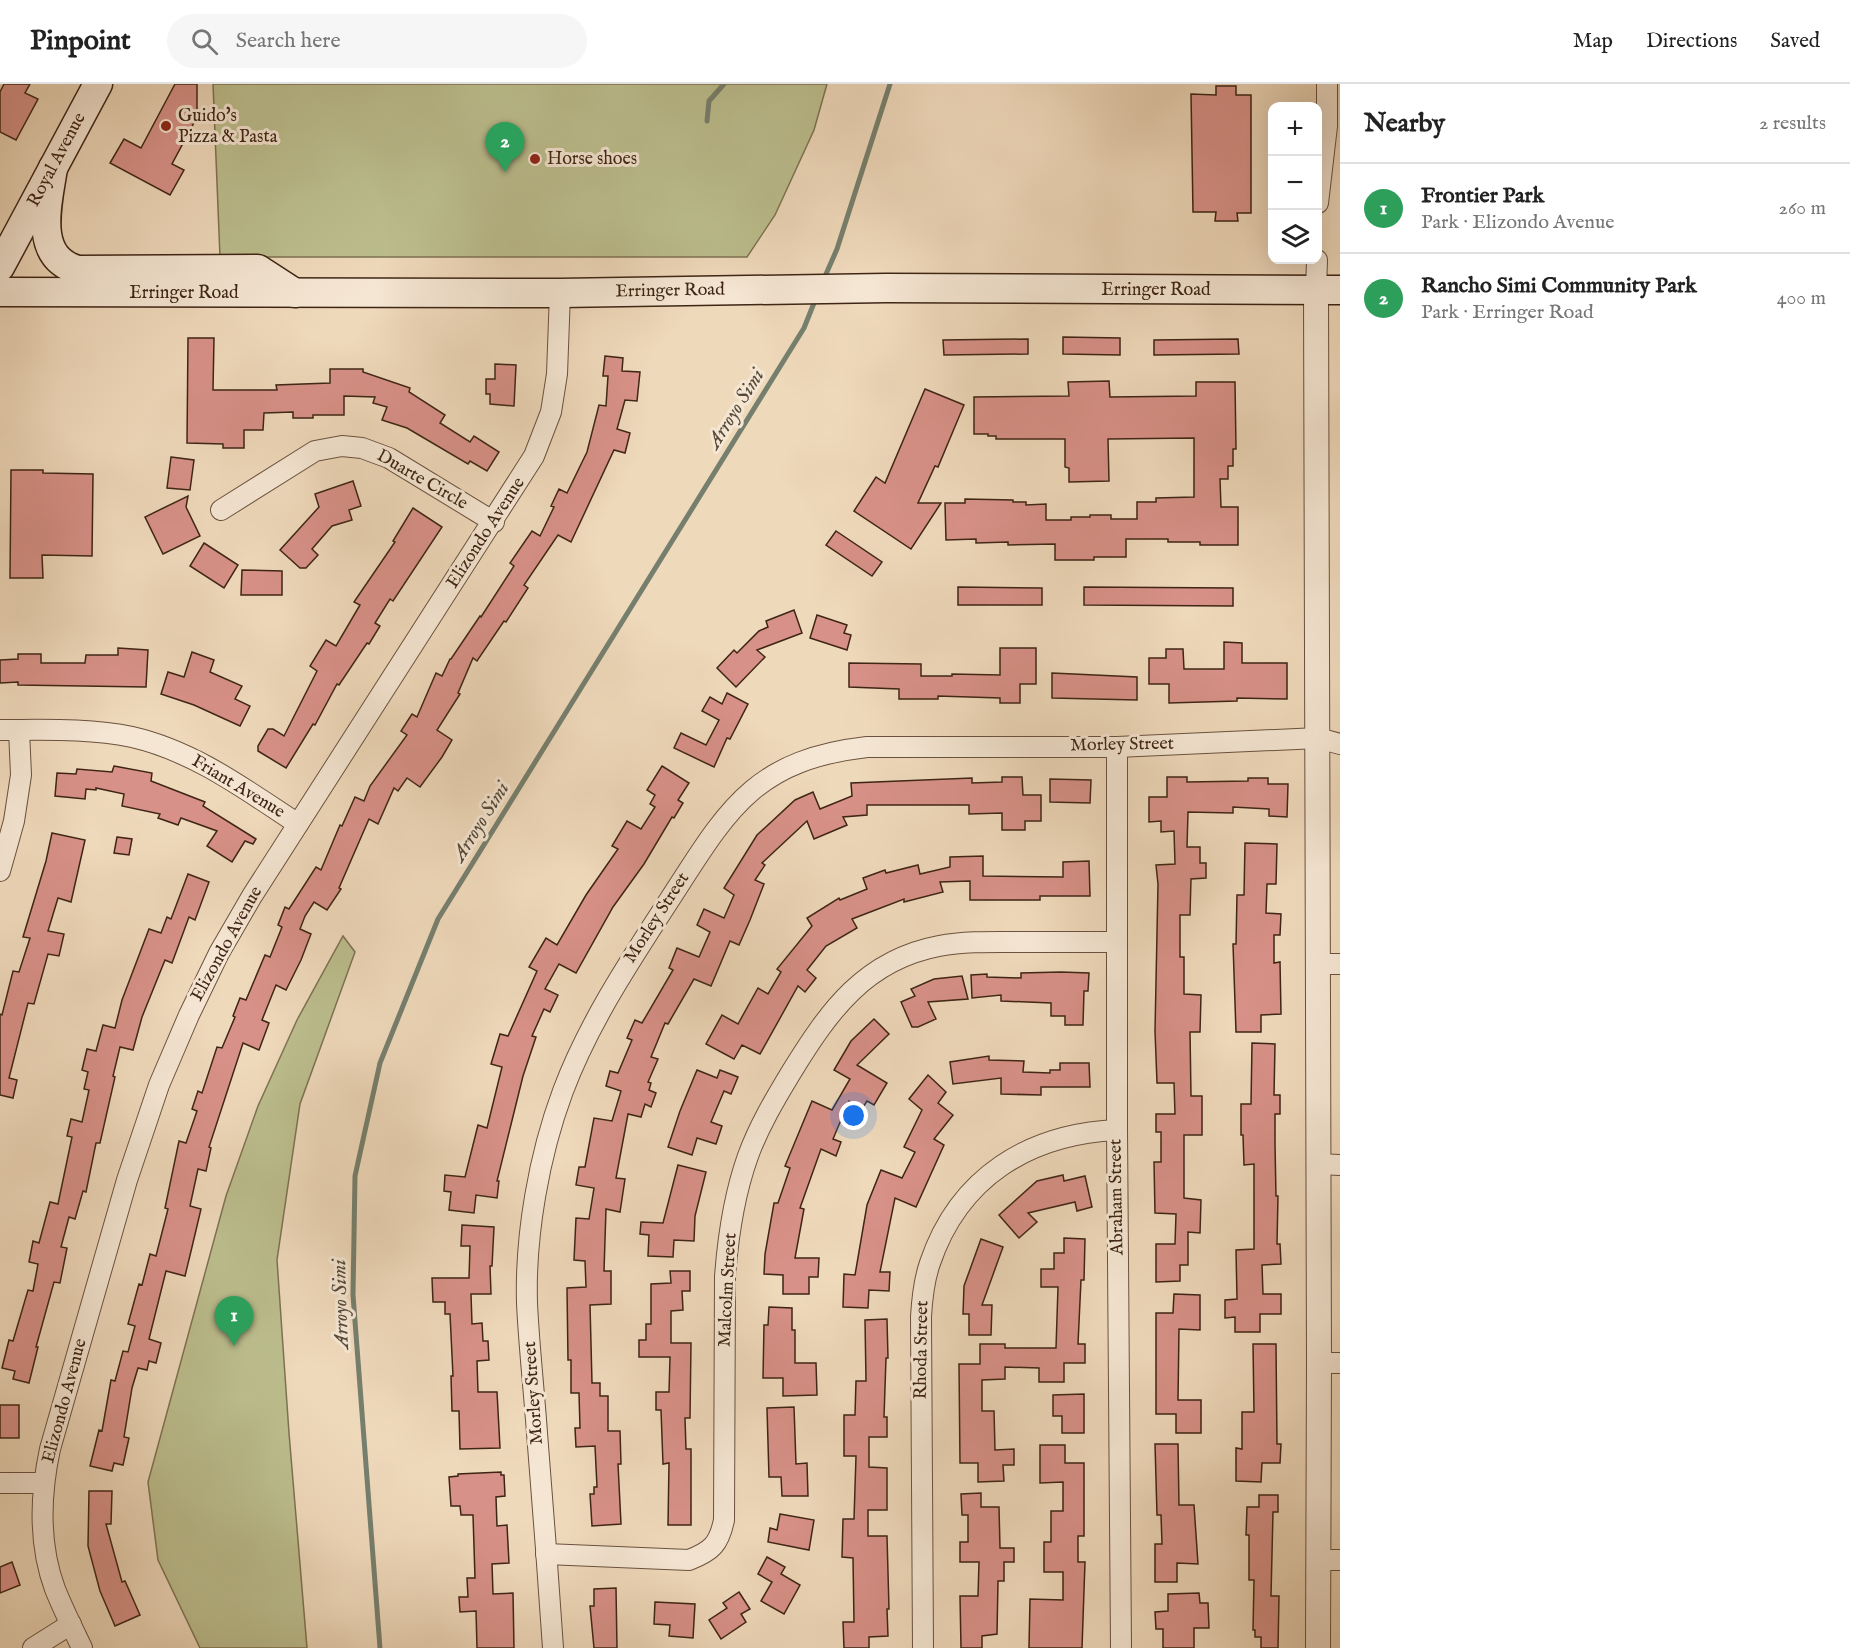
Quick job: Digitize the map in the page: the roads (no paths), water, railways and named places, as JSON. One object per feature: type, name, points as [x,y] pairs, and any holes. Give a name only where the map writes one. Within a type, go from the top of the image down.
[{"type":"main road","name":"Royal Avenue","points":[[0,267],[98,84]]},
{"type":"main road","points":[[53,168],[46,218],[47,241],[56,258],[68,267],[78,270],[258,269],[295,293]]},
{"type":"main road","name":"Erringer Road","points":[[0,292],[560,293],[759,289],[1328,290]]},
{"type":"street","points":[[1322,164],[1327,126],[1327,84]]},
{"type":"street","points":[[1318,264],[1328,290],[1330,1363],[1329,1560],[1318,1648]]},
{"type":"street","name":"Elizondo Avenue","points":[[82,1648],[55,1589],[45,1555],[42,1519],[43,1483],[50,1449],[127,1180],[159,1085],[219,953],[252,896],[494,522],[534,456],[551,412],[556,374],[560,293]]},
{"type":"street","name":"Duarte Circle","points":[[221,510],[315,451],[342,446],[362,448],[388,458],[494,522]]},
{"type":"street","points":[[0,871],[14,821],[21,775],[9,730]]},
{"type":"street","name":"Friant Avenue","points":[[9,730],[104,732],[162,746],[214,770],[298,824]]},
{"type":"street","name":"Morley Street","points":[[554,1648],[527,1301],[531,1229],[543,1160],[563,1092],[595,1019],[716,827],[740,800],[767,778],[800,761],[834,751],[867,747],[1117,747],[1329,741]]},
{"type":"street","name":"Abraham Street","points":[[1117,747],[1121,1648]]},
{"type":"street","name":"Malcolm Street","points":[[546,1554],[689,1560],[706,1554],[720,1538],[724,1520],[725,1277],[734,1206],[748,1157],[767,1111],[817,1029],[836,1005],[859,983],[882,968],[909,954],[938,946],[974,942],[1117,942]]},
{"type":"street","name":"Rhoda Street","points":[[923,1648],[921,1317],[923,1289],[930,1263],[942,1234],[959,1207],[980,1183],[1002,1165],[1033,1147],[1058,1138],[1092,1131],[1117,1130]]},
{"type":"street","points":[[0,1483],[43,1483]]},
{"type":"street","points":[[33,1648],[71,1624]]},
{"type":"waterway","points":[[707,121],[709,101],[724,84]]},
{"type":"waterway","name":"Arroyo Simi","points":[[823,281],[837,249],[890,84]]},
{"type":"waterway","name":"Arroyo Simi","points":[[380,1648],[353,1295],[355,1176],[380,1063],[438,919],[804,328],[816,298]]},
{"type":"place","name":"Guido's Pizza & Pasta","points":[[166,126]]},
{"type":"place","name":"Horse shoes","points":[[535,159]]},
{"type":"place","name":"Rancho Simi Community Park","points":[[505,172]]},
{"type":"place","name":"Frontier Park","points":[[234,1346]]}]
